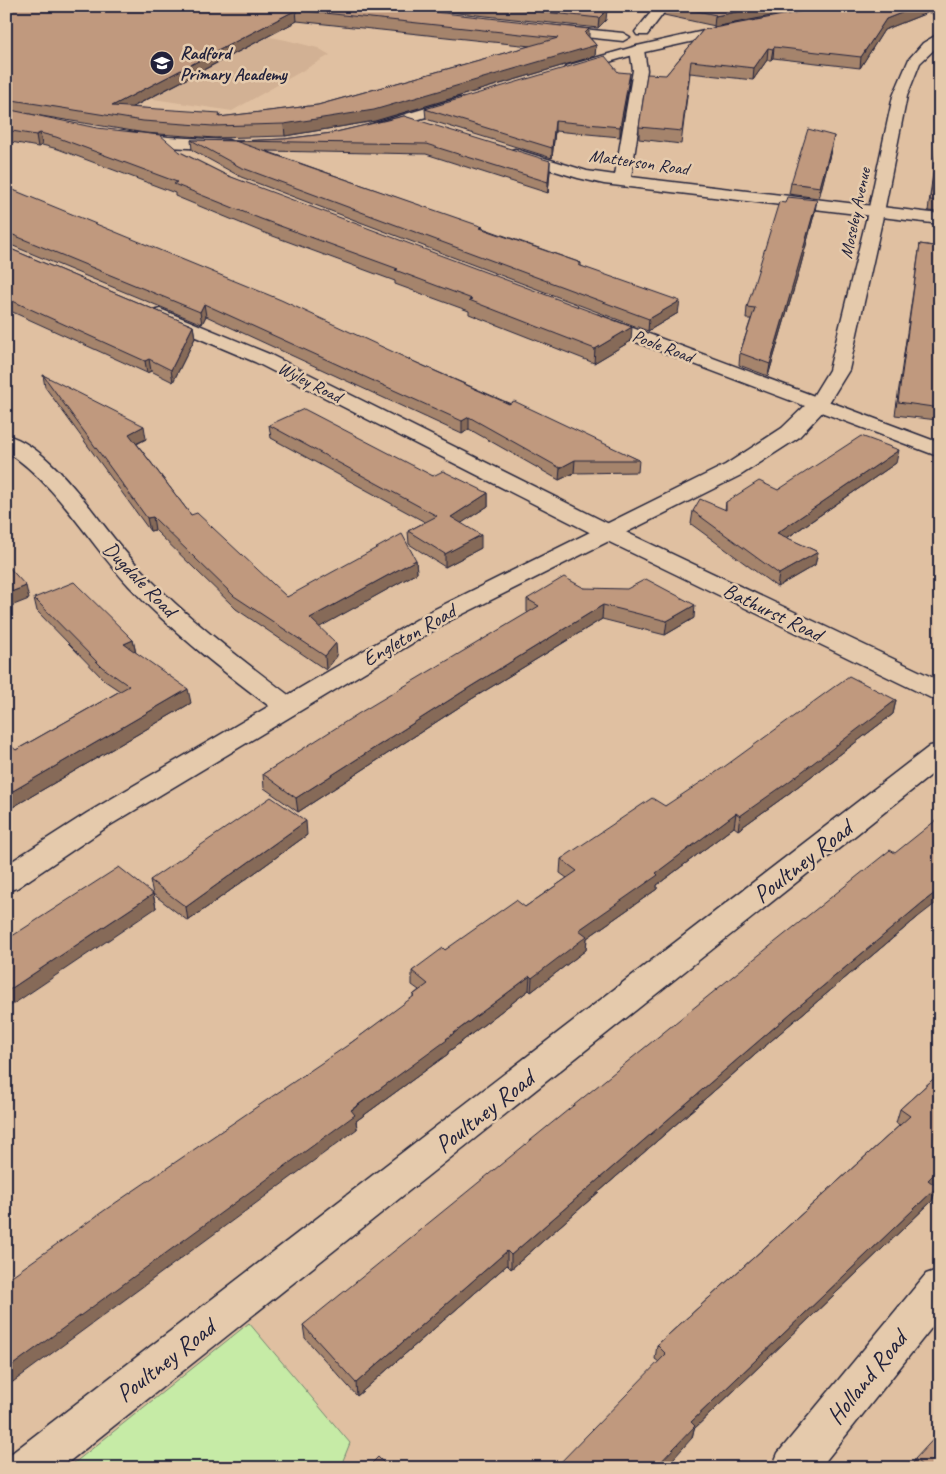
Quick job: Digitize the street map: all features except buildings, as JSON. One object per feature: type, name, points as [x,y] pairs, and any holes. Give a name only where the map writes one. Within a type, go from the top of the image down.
[{"type":"street","points":[[642,32],[663,6]]},
{"type":"street","points":[[924,6],[940,11]]},
{"type":"street","points":[[560,72],[637,50],[747,26]]},
{"type":"street","points":[[535,28],[623,37]]},
{"type":"street","name":"Moseley Avenue","points":[[818,405],[839,370],[905,78],[914,62],[928,46],[940,37]]},
{"type":"street","points":[[622,181],[640,70],[637,50]]},
{"type":"street","points":[[363,131],[477,97]]},
{"type":"street","points":[[404,119],[432,128]]},
{"type":"street","points":[[116,135],[216,146],[244,145]]},
{"type":"street","points":[[168,142],[194,162]]},
{"type":"street","name":"Matterson Road","points":[[499,149],[584,175],[940,219]]},
{"type":"street","name":"Wyley Road","points":[[143,308],[262,358],[607,532]]},
{"type":"street","name":"Poole Road","points":[[585,316],[940,451]]},
{"type":"street","name":"Engleton Road","points":[[6,880],[97,820],[442,615],[733,470],[790,433],[818,405]]},
{"type":"street","name":"Dugdale Road","points":[[6,441],[34,460],[56,480],[106,545],[138,581],[249,679],[286,706]]},
{"type":"street","name":"Bathurst Road","points":[[607,532],[940,692]]},
{"type":"street","name":"Poultney Road","points":[[27,1468],[940,753]]},
{"type":"street","name":"Holland Road","points":[[794,1468],[940,1286]]},
{"type":"shaded area","name":"Radford Primary Academy","points":[[6,6],[250,33],[318,48],[330,55],[232,111],[121,94]]},
{"type":"green space","points":[[249,1323],[350,1443],[340,1468],[68,1468]]},
{"type":"place","name":"Radford Primary Academy","points":[[162,63]]}]
